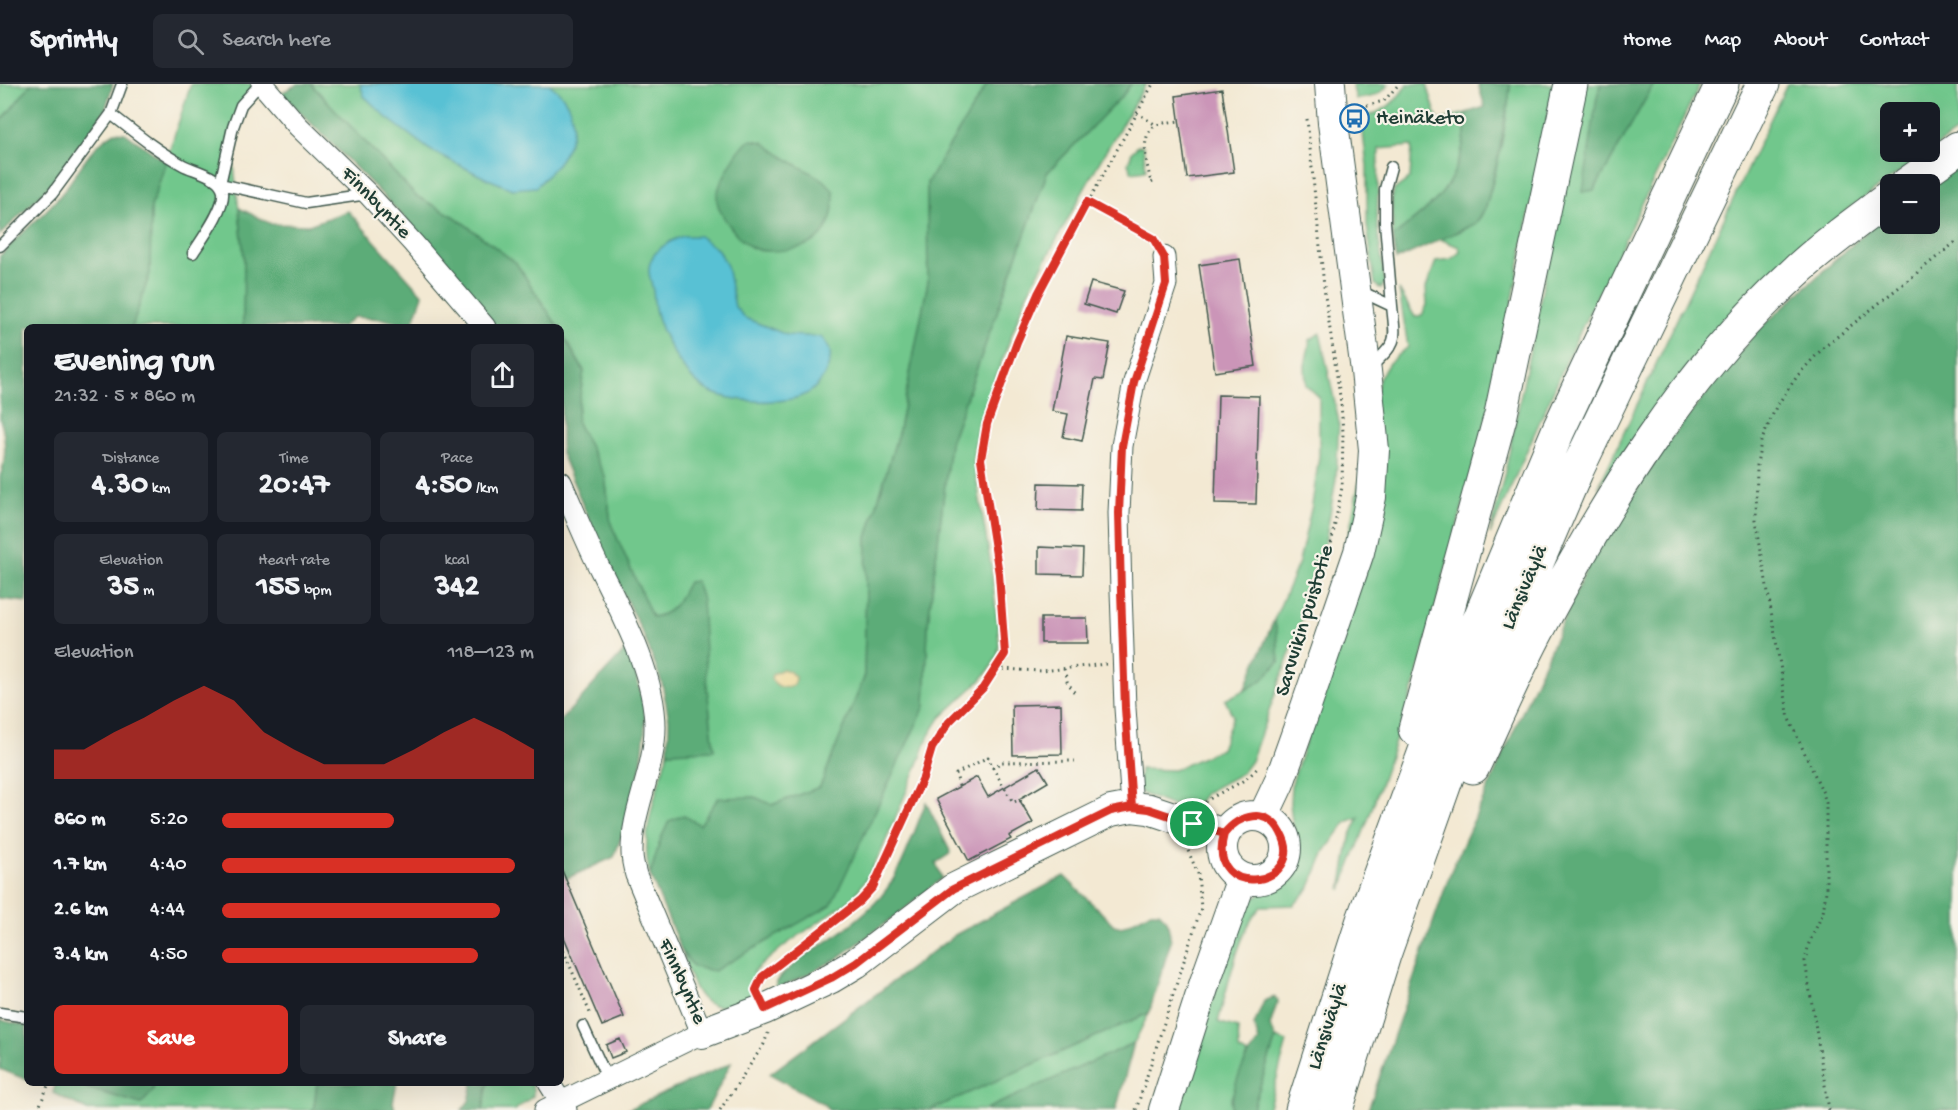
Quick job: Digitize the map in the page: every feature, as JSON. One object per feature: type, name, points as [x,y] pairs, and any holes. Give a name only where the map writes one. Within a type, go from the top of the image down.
[{"type":"highway","points":[[1363,921],[1501,414],[1571,84]]},
{"type":"highway","name":"Länsiväylä","points":[[1302,1110],[1363,921],[1431,735],[1558,431],[1722,84]]},
{"type":"highway","name":"Länsiväylä","points":[[1336,1110],[1384,956],[1457,749],[1572,483],[1763,84]]},
{"type":"highway","points":[[1921,174],[1958,148]]},
{"type":"highway","points":[[1384,956],[1538,629],[1627,473],[1709,363],[1753,314],[1791,275],[1880,205]]},
{"type":"main road","name":"Sarvvikin puistotie","points":[[1263,818],[1279,783],[1359,552],[1371,497],[1374,450],[1330,84]]},
{"type":"main road","name":"Finnbyntie","points":[[702,1033],[765,1009],[831,978],[856,963],[953,889],[1111,811],[1132,807],[1149,809],[1224,834]]},
{"type":"main road","points":[[1252,816],[1263,818],[1273,823],[1281,831],[1286,853],[1282,864],[1274,873],[1264,879],[1253,881],[1233,873],[1226,865],[1222,855],[1222,844],[1224,834],[1240,819],[1252,816]]},
{"type":"main road","points":[[1164,1110],[1205,982],[1242,878]]},
{"type":"street","name":"Finnbyntie","points":[[261,84],[298,126],[368,195],[482,324]]},
{"type":"street","points":[[1132,807],[1121,603],[1119,513],[1122,446],[1134,382],[1166,284],[1164,257]]},
{"type":"street","name":"Finnbyntie","points":[[564,489],[599,568],[627,622],[648,685],[653,706],[654,748],[633,836],[632,854],[636,875],[702,1033]]},
{"type":"street","points":[[550,1086],[557,1107],[607,1078],[702,1033]]},
{"type":"lane","points":[[0,246],[52,194],[111,114],[122,84]]},
{"type":"lane","points":[[193,253],[219,210],[224,193],[220,184],[233,127],[241,105],[261,84]]},
{"type":"lane","points":[[111,114],[156,148],[220,184],[306,203],[368,195]]},
{"type":"lane","points":[[1366,371],[1392,346],[1395,336],[1385,211],[1385,189],[1391,167]]},
{"type":"lane","points":[[1355,288],[1392,306]]},
{"type":"lane","points":[[0,1013],[24,1017]]},
{"type":"lane","points":[[583,1026],[607,1078]]},
{"type":"path","points":[[720,1110],[764,1044],[772,1022],[756,990],[762,977],[860,901],[873,887],[923,778],[932,748],[949,722],[983,688],[1005,654],[999,574],[981,459],[987,424],[1017,342],[1038,294],[1153,84]]},
{"type":"path","points":[[1353,108],[1384,101],[1399,84]]},
{"type":"path","points":[[1137,113],[1156,125]]},
{"type":"path","name":"Sarvvikin puistotie","points":[[1306,113],[1324,296],[1341,403],[1343,432],[1342,487],[1330,549],[1314,604]]},
{"type":"path","points":[[1153,182],[1151,183],[1145,143],[1156,125],[1179,121]]},
{"type":"path","points":[[1087,202],[1153,238],[1164,257]]},
{"type":"path","points":[[1829,1110],[1805,961],[1809,943],[1823,913],[1825,902],[1826,803],[1789,719],[1756,520],[1757,465],[1761,442],[1782,399],[1798,375],[1823,348],[1958,240]]},
{"type":"path","points":[[997,669],[1042,671],[1114,663]]},
{"type":"path","points":[[1064,669],[1067,681],[1074,692]]},
{"type":"path","points":[[959,786],[956,774],[988,757],[1013,802],[1020,800],[1024,807]]},
{"type":"path","points":[[993,768],[1001,762],[1075,761]]},
{"type":"path","points":[[1136,1110],[1201,908],[1198,874],[1186,847],[1193,824],[1204,802],[1251,777],[1259,766]]},
{"type":"path","points":[[564,952],[594,1022],[583,1026]]},
{"type":"path","points":[[38,1110],[48,1086]]},
{"type":"green space","points":[[0,84],[31,84],[0,123]]},
{"type":"green space","points":[[31,84],[113,84],[105,111],[49,186],[0,235],[0,123]]},
{"type":"green space","points":[[191,84],[254,84],[232,147],[244,257],[243,324],[133,324],[150,273],[151,207]]},
{"type":"green space","points":[[298,84],[311,84],[416,196],[455,217],[516,263],[556,324],[492,324],[446,264],[420,235],[281,93]]},
{"type":"green space","points":[[311,84],[988,84],[927,183],[928,282],[899,430],[867,538],[864,678],[820,787],[771,805],[755,797],[707,816],[700,825],[661,838],[650,875],[647,860],[648,829],[668,752],[714,749],[707,687],[688,583],[678,600],[666,613],[652,617],[611,524],[605,476],[576,421],[584,371],[564,337],[564,324],[556,324],[516,263],[455,217],[416,196]]},
{"type":"green space","points":[[987,84],[1131,84],[1047,173],[950,443],[928,623],[925,706],[831,905],[714,971],[694,967],[682,952],[650,875],[661,838],[669,821],[683,815],[700,825],[718,798],[755,797],[772,805],[820,787],[864,678],[867,538],[899,430],[928,282],[927,183]]},
{"type":"green space","points":[[1131,84],[1146,84],[1097,166],[1027,294],[977,428],[973,458],[991,566],[998,628],[997,656],[980,681],[940,718],[928,737],[882,850],[853,898],[784,946],[753,972],[756,975],[752,995],[729,1005],[712,1005],[699,995],[694,987],[682,952],[694,967],[925,706],[928,623],[950,443],[1047,173]]},
{"type":"green space","points":[[1352,84],[1389,84],[1375,96],[1356,99]]},
{"type":"green space","points":[[1407,84],[1427,84],[1438,121],[1466,113],[1465,134],[1461,155],[1442,193],[1426,210],[1393,237],[1392,198],[1394,190],[1410,178],[1412,146],[1379,149],[1377,225],[1385,283],[1381,288],[1375,284],[1367,225],[1367,166],[1361,117],[1376,113],[1388,106]]},
{"type":"green space","points":[[1478,84],[1510,84],[1499,154],[1486,207],[1476,223],[1396,260],[1393,237],[1426,210],[1442,193],[1453,175],[1461,154],[1466,113],[1485,107]]},
{"type":"green space","points":[[1510,84],[1554,84],[1500,367],[1415,684],[1341,890],[1350,837],[1359,817],[1346,822],[1325,851],[1309,889],[1294,905],[1262,906],[1254,916],[1240,944],[1218,1022],[1238,1028],[1239,1050],[1248,1055],[1231,1098],[1231,1110],[1176,1110],[1240,917],[1251,900],[1285,879],[1292,871],[1300,851],[1292,821],[1291,786],[1312,723],[1379,379],[1389,363],[1408,347],[1399,290],[1415,317],[1422,315],[1427,305],[1426,288],[1436,261],[1451,259],[1460,252],[1459,247],[1440,239],[1475,224],[1484,210],[1503,134]]},
{"type":"green space","points":[[1584,84],[1601,84],[1597,97],[1584,192],[1595,189],[1654,84],[1700,84],[1575,342],[1490,534],[1507,463]]},
{"type":"green space","points":[[1601,84],[1654,84],[1594,190],[1583,192],[1597,97]]},
{"type":"green space","points":[[1787,84],[1958,84],[1958,131],[1940,143],[1940,102],[1880,102],[1880,162],[1914,162],[1897,174],[1880,174],[1880,186],[1848,209],[1701,348],[1598,488]]},
{"type":"green space","points":[[115,132],[125,133],[166,162],[151,207],[150,273],[133,324],[24,324],[24,602],[0,599],[0,477],[5,448],[0,418],[0,256],[56,201],[92,151]]},
{"type":"green space","points":[[752,140],[763,142],[785,158],[824,180],[834,192],[830,220],[817,240],[800,247],[779,251],[760,250],[742,240],[726,220],[717,201],[719,188],[739,151]]},
{"type":"green space","points":[[1138,146],[1143,146],[1146,170],[1132,172],[1128,164],[1132,152]]},
{"type":"green space","points":[[1958,166],[1958,1110],[1368,1110],[1451,871],[1588,565],[1666,444],[1754,334],[1880,220],[1880,234],[1940,234],[1940,178]]},
{"type":"green space","points":[[239,208],[271,224],[309,225],[348,211],[423,295],[413,324],[354,317],[346,324],[243,324],[244,257]]},
{"type":"green space","points":[[1320,333],[1339,422],[1336,479],[1318,575],[1251,761],[1242,773],[1205,793],[1191,813],[1143,794],[1138,788],[1140,769],[1174,770],[1221,749],[1233,716],[1225,700],[1261,681],[1279,662],[1274,620],[1299,562],[1312,505],[1319,456],[1319,397],[1306,385],[1305,366],[1310,340]]},
{"type":"green space","points":[[564,337],[584,371],[576,421],[605,476],[611,524],[652,617],[666,613],[678,600],[688,582],[696,581],[702,600],[707,687],[714,750],[668,752],[669,719],[662,683],[644,636],[602,550],[564,460]]},
{"type":"green space","points":[[1274,620],[1279,662],[1261,681],[1244,691]]},
{"type":"green space","points":[[628,647],[645,713],[642,755],[631,807],[614,857],[564,880],[564,717]]},
{"type":"green space","points":[[926,802],[951,853],[936,863],[942,878],[837,959],[778,989],[775,987],[785,972],[845,929],[883,894],[899,869]]},
{"type":"green space","points":[[1064,876],[1114,925],[1122,927],[1150,912],[1159,912],[1167,920],[1171,941],[1149,1013],[930,1110],[829,1110],[824,1104],[770,1074],[955,935]]},
{"type":"green space","points":[[1274,997],[1278,1000],[1270,1026],[1276,1038],[1252,1110],[1231,1110],[1240,1073],[1248,1056],[1259,1041],[1254,1025],[1264,1001]]},
{"type":"green space","points":[[1149,1013],[1134,1043],[984,1110],[930,1110]]},
{"type":"green space","points":[[0,1020],[24,1025],[24,1079],[0,1069]]},
{"type":"green space","points":[[1276,1038],[1287,1042],[1268,1110],[1252,1110]]},
{"type":"green space","points":[[1134,1043],[1116,1110],[984,1110]]},
{"type":"green space","points":[[731,1063],[707,1110],[627,1110]]},
{"type":"green space","points":[[55,1086],[85,1086],[141,1104],[153,1091],[154,1086],[317,1086],[314,1107],[311,1110],[88,1110],[53,1093]]},
{"type":"green space","points":[[85,1086],[154,1086],[153,1091],[141,1104]]},
{"type":"green space","points":[[317,1086],[396,1086],[393,1102],[395,1110],[312,1110]]},
{"type":"green space","points":[[472,1086],[487,1086],[483,1110],[462,1110],[469,1101]]},
{"type":"green space","points":[[487,1086],[532,1086],[533,1089],[533,1096],[515,1110],[483,1110]]},
{"type":"sand","points":[[783,669],[795,677],[794,685],[781,687],[771,679],[772,674]]},
{"type":"water","points":[[360,84],[549,84],[562,95],[570,110],[573,122],[572,134],[562,157],[536,187],[512,189],[430,150],[387,118],[364,96]]},
{"type":"water","points":[[683,236],[699,236],[718,250],[727,266],[735,307],[745,318],[787,335],[821,337],[829,348],[830,360],[824,375],[814,389],[789,399],[743,400],[715,394],[705,389],[689,375],[674,354],[662,330],[655,309],[649,273],[651,260],[659,249]]},
{"type":"building","points":[[1222,89],[1234,172],[1187,178],[1176,96]]},
{"type":"building","points":[[1240,259],[1256,366],[1215,372],[1199,265]]},
{"type":"building","points":[[1091,282],[1124,291],[1116,314],[1084,304]]},
{"type":"building","points":[[1066,336],[1110,343],[1103,380],[1095,379],[1082,441],[1063,437],[1068,414],[1052,411]]},
{"type":"building","points":[[1218,395],[1259,396],[1256,504],[1215,503]]},
{"type":"building","points":[[1039,483],[1082,484],[1081,511],[1038,510]]},
{"type":"building","points":[[1039,547],[1083,549],[1082,575],[1039,574]]},
{"type":"building","points":[[1041,618],[1087,618],[1088,643],[1041,643]]},
{"type":"building","points":[[1061,704],[1062,754],[1013,755],[1012,705]]},
{"type":"building","points":[[1039,767],[1048,782],[1019,799],[1033,823],[1009,836],[1011,839],[969,861],[936,799],[977,777],[988,797]]},
{"type":"building","points":[[564,875],[624,1017],[602,1026],[564,937]]},
{"type":"building","points":[[620,1039],[626,1052],[611,1058],[606,1045]]},
{"type":"place","name":"Heinäketo","points":[[1355,119]]},
{"type":"route","points":[[1193,824],[1149,809],[1132,807],[1111,811],[953,889],[856,963],[831,978],[765,1009],[756,990],[762,977],[860,901],[873,887],[923,778],[932,748],[949,722],[983,688],[1005,654],[999,574],[981,459],[987,424],[1017,342],[1038,294],[1087,202],[1153,238],[1164,257],[1166,284],[1134,382],[1122,446],[1119,513],[1121,591],[1125,708],[1132,807],[1149,809],[1224,834],[1222,855],[1226,865],[1242,878],[1253,881],[1264,879],[1282,864],[1286,853],[1281,831],[1273,823],[1263,818],[1252,816],[1240,819],[1224,834],[1193,824]]}]
